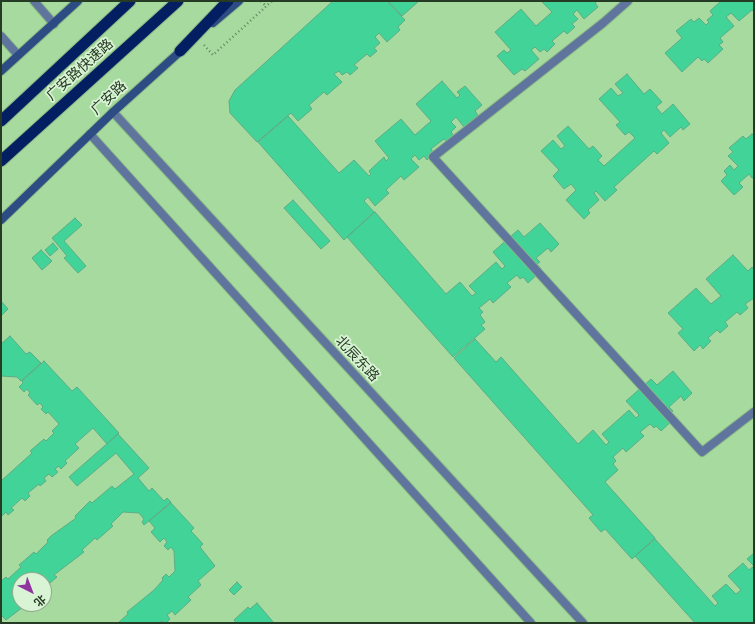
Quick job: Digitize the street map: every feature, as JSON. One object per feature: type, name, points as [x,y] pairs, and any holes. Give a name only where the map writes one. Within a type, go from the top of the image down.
[{"type":"highway","name":"广安路快速路","points":[[1,121],[130,1]]},
{"type":"highway","name":"广安路快速路","points":[[1,161],[178,1]]},
{"type":"highway","points":[[180,51],[228,1]]},
{"type":"main road","points":[[1,71],[78,1]]},
{"type":"main road","name":"广安路","points":[[1,220],[112,112],[239,1]]},
{"type":"street","points":[[34,1],[54,24]]},
{"type":"street","points":[[628,1],[597,28],[433,157],[702,452],[754,412]]},
{"type":"street","points":[[1,36],[18,55]]},
{"type":"street","name":"北辰东路","points":[[112,112],[583,623]]},
{"type":"street","points":[[90,134],[531,623]]},
{"type":"path","points":[[261,1],[266,6]]},
{"type":"path","points":[[213,55],[272,1]]},
{"type":"building","points":[[333,1],[387,1],[405,20],[398,27],[400,30],[387,42],[379,33],[375,37],[380,43],[374,48],[377,51],[370,57],[367,54],[354,65],[358,68],[350,75],[347,72],[342,75],[339,71],[334,74],[342,82],[327,95],[324,92],[309,105],[312,109],[298,121],[291,113],[257,142],[230,113],[229,101],[235,90]]},
{"type":"building","points":[[388,1],[419,1],[402,16]]},
{"type":"building","points":[[541,1],[598,1],[595,3],[598,7],[584,19],[577,10],[573,14],[578,19],[572,24],[575,27],[567,34],[564,31],[552,41],[555,44],[547,52],[544,49],[540,52],[535,47],[531,50],[539,59],[525,71],[522,69],[514,75],[497,56],[504,50],[507,53],[511,50],[495,32],[521,9],[536,26],[552,12]]},
{"type":"building","points":[[721,1],[754,1],[754,12],[752,10],[739,21],[731,13],[726,17],[734,26],[720,38],[723,42],[719,45],[723,49],[708,63],[704,59],[702,61],[698,57],[682,72],[665,53],[682,38],[676,31],[691,19],[694,22],[699,18],[706,25],[709,22],[707,20],[713,15],[710,11]]},
{"type":"building","points":[[627,74],[644,94],[650,89],[662,102],[656,107],[662,114],[673,104],[690,124],[683,130],[681,127],[670,137],[664,130],[661,133],[669,143],[657,154],[654,151],[614,187],[617,190],[605,201],[596,191],[594,193],[599,200],[588,210],[590,213],[584,219],[566,200],[576,190],[571,184],[564,189],[553,176],[559,170],[541,151],[553,140],[561,149],[565,146],[557,136],[568,126],[589,149],[593,146],[602,156],[598,160],[604,166],[635,138],[629,132],[625,135],[616,125],[620,122],[599,99],[611,88],[618,96],[623,93],[615,84]]},
{"type":"building","points":[[442,81],[457,98],[460,95],[457,92],[465,86],[482,105],[475,111],[478,115],[464,127],[456,117],[451,122],[456,127],[451,132],[454,136],[447,142],[444,139],[431,149],[434,153],[427,160],[424,156],[419,160],[415,155],[411,159],[419,167],[404,180],[401,176],[386,190],[389,193],[375,206],[368,197],[364,201],[374,212],[344,240],[258,142],[288,116],[339,173],[354,160],[369,176],[371,174],[369,171],[384,157],[386,161],[389,158],[375,141],[401,119],[415,135],[431,121],[416,104]]},
{"type":"building","points":[[752,134],[754,136],[754,177],[752,178],[749,174],[739,183],[743,187],[734,195],[721,181],[727,175],[724,171],[730,165],[734,170],[738,166],[728,156],[733,152],[729,148],[743,136],[746,139]]},
{"type":"building","points":[[293,200],[330,241],[321,249],[284,208]]},
{"type":"building","points":[[375,212],[446,294],[460,282],[472,296],[476,293],[469,286],[496,262],[502,269],[505,266],[493,252],[518,230],[524,237],[540,223],[559,244],[551,252],[548,248],[536,258],[540,262],[537,264],[542,270],[528,283],[523,277],[520,279],[517,275],[507,283],[511,287],[493,303],[490,299],[479,308],[483,312],[480,315],[485,322],[481,325],[485,329],[453,357],[347,237]]},
{"type":"building","points":[[75,218],[82,225],[64,241],[86,266],[78,273],[64,258],[67,256],[52,238]]},
{"type":"building","points":[[53,243],[58,249],[50,256],[45,250]]},
{"type":"building","points":[[41,250],[52,261],[42,270],[32,258]]},
{"type":"building","points":[[733,255],[748,271],[752,267],[754,269],[754,298],[745,304],[748,308],[740,315],[737,312],[725,322],[728,326],[720,333],[717,330],[708,338],[711,341],[703,349],[700,345],[694,351],[678,333],[683,329],[668,313],[696,288],[711,304],[721,296],[706,279]]},
{"type":"building","points":[[1,301],[8,309],[1,316]]},
{"type":"building","points":[[10,336],[26,354],[30,352],[41,363],[21,381],[17,377],[1,376],[1,344]]},
{"type":"building","points":[[475,339],[496,362],[501,357],[578,444],[593,430],[606,445],[609,442],[602,434],[629,410],[636,418],[639,415],[626,401],[651,379],[657,385],[673,371],[692,393],[684,401],[681,396],[669,407],[673,411],[670,413],[675,418],[661,431],[656,426],[654,428],[650,424],[640,432],[644,436],[626,452],[623,448],[613,457],[616,461],[613,464],[618,470],[605,482],[655,538],[632,559],[605,529],[601,532],[589,518],[593,515],[454,358]]},
{"type":"building","points":[[44,361],[72,391],[77,387],[119,433],[107,444],[93,428],[75,444],[79,448],[65,461],[67,463],[61,469],[59,466],[55,469],[58,472],[52,477],[49,474],[44,478],[46,481],[40,486],[39,484],[28,493],[30,496],[25,501],[22,498],[11,508],[14,510],[8,515],[6,512],[1,517],[1,481],[32,453],[30,451],[44,439],[46,441],[54,433],[52,431],[59,424],[48,412],[46,414],[41,409],[43,407],[40,403],[37,405],[28,395],[30,393],[27,389],[24,392],[19,387],[23,383],[22,381]]},
{"type":"building","points":[[118,434],[149,468],[138,478],[149,491],[152,488],[164,501],[167,498],[171,502],[144,525],[142,522],[144,519],[139,513],[123,512],[111,524],[113,526],[97,540],[95,538],[82,550],[84,552],[54,575],[57,577],[52,581],[52,572],[16,572],[21,567],[19,565],[34,552],[36,554],[48,542],[47,540],[51,536],[76,518],[75,516],[90,501],[92,503],[112,486],[115,489],[134,474],[116,453],[77,486],[69,477]]},
{"type":"building","points":[[171,503],[194,528],[191,531],[203,544],[200,547],[215,566],[198,581],[201,585],[188,597],[191,600],[175,615],[172,611],[167,615],[170,619],[166,623],[161,621],[159,623],[118,623],[128,614],[127,612],[154,590],[166,574],[169,577],[175,571],[174,551],[171,547],[168,550],[164,546],[167,542],[164,538],[160,542],[151,532],[155,528],[149,521]]},
{"type":"building","points":[[655,539],[715,606],[718,603],[712,596],[726,584],[736,594],[741,590],[728,576],[743,563],[749,570],[754,566],[754,623],[695,623],[635,556]]},
{"type":"building","points":[[754,553],[754,566],[747,559]]},
{"type":"building","points":[[12,575],[12,612],[16,612],[6,620],[1,615],[1,581],[6,577],[8,579]]},
{"type":"building","points":[[237,582],[242,587],[234,595],[229,590]]},
{"type":"building","points":[[257,603],[274,623],[236,623],[234,620],[248,607],[250,609]]}]
